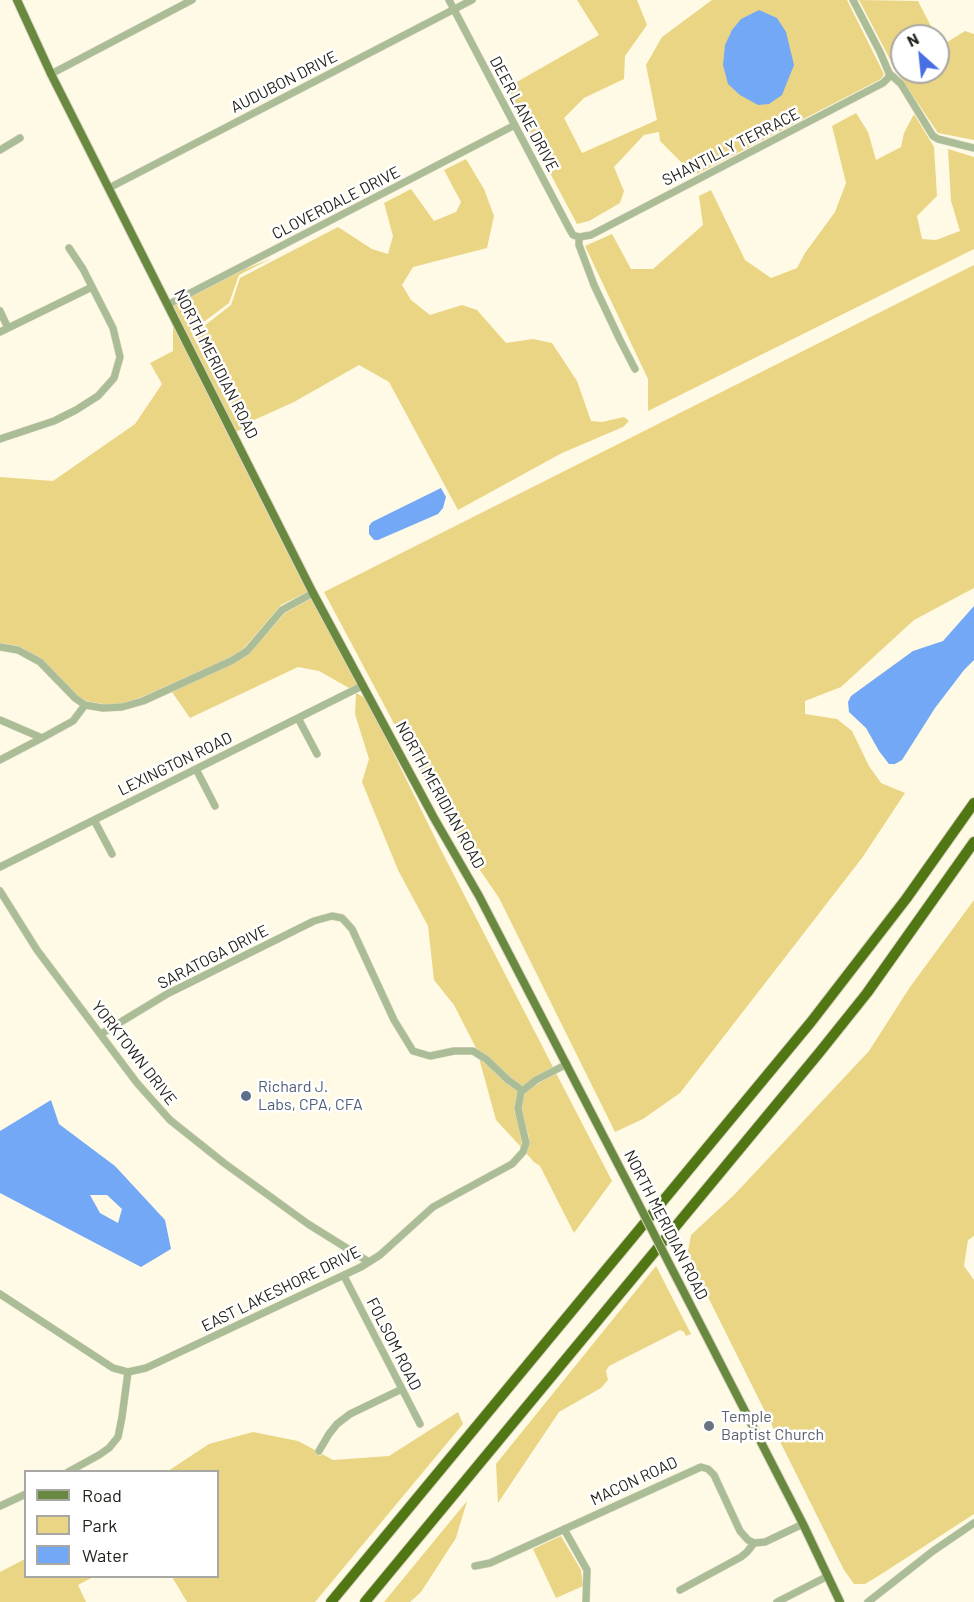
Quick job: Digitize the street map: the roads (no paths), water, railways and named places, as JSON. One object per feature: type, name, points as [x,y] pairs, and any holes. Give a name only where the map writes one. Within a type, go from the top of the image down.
[{"type":"highway","points":[[331,1602],[811,1022],[906,899],[974,802]]},
{"type":"highway","points":[[365,1602],[819,1053],[867,993],[974,842]]},
{"type":"main road","name":"NORTH MERIDIAN ROAD","points":[[17,0],[51,74],[314,593],[362,686],[479,896],[567,1064],[803,1524],[840,1602]]},
{"type":"street","points":[[51,74],[192,0]]},
{"type":"street","name":"DEER LANE DRIVE","points":[[449,0],[570,230],[573,235],[579,237]]},
{"type":"street","name":"AUDUBON DRIVE","points":[[109,188],[472,0]]},
{"type":"street","points":[[853,0],[889,73],[901,84],[933,136],[938,140],[974,148]]},
{"type":"street","name":"SHANTILLY TERRACE","points":[[579,237],[591,235],[883,83],[889,77],[889,73]]},
{"type":"street","name":"CLOVERDALE DRIVE","points":[[169,304],[515,125]]},
{"type":"street","points":[[0,150],[20,138]]},
{"type":"street","points":[[579,237],[579,245],[594,285],[635,369]]},
{"type":"street","points":[[0,439],[39,427],[76,410],[98,396],[114,378],[120,357],[113,328],[78,260],[69,248]]},
{"type":"street","points":[[0,332],[92,287]]},
{"type":"street","points":[[0,311],[8,328]]},
{"type":"street","points":[[0,646],[18,650],[40,662],[85,705],[103,708],[122,707],[231,661],[247,651],[282,610],[314,593]]},
{"type":"street","name":"LEXINGTON ROAD","points":[[0,867],[362,686]]},
{"type":"street","points":[[0,760],[73,722],[85,705]]},
{"type":"street","points":[[298,718],[317,754]]},
{"type":"street","points":[[0,720],[42,738]]},
{"type":"street","points":[[196,769],[215,806]]},
{"type":"street","points":[[94,819],[112,854]]},
{"type":"street","name":"YORKTOWN DRIVE","points":[[0,891],[28,938],[137,1083],[183,1132],[317,1231],[369,1262]]},
{"type":"street","name":"SARATOGA DRIVE","points":[[101,1034],[167,994],[314,921],[332,916],[342,918],[352,929],[394,1020],[413,1051],[430,1056],[454,1051],[473,1051],[486,1059],[522,1090]]},
{"type":"street","points":[[522,1090],[567,1064]]},
{"type":"street","name":"EAST LAKESHORE DRIVE","points":[[128,1372],[146,1368],[344,1276],[369,1262],[433,1207],[503,1170],[519,1158],[526,1143],[518,1109],[522,1090]]},
{"type":"street","name":"FOLSOM ROAD","points":[[344,1276],[420,1424]]},
{"type":"street","points":[[0,1294],[112,1368],[128,1372],[118,1437],[109,1448],[73,1470]]},
{"type":"street","points":[[319,1451],[333,1429],[350,1414],[402,1389]]},
{"type":"street","name":"MACON ROAD","points":[[475,1566],[490,1563],[701,1467],[708,1469],[714,1475],[743,1537],[754,1543]]},
{"type":"street","points":[[0,1506],[24,1495]]},
{"type":"street","points":[[868,1602],[933,1551],[974,1523]]},
{"type":"street","points":[[680,1590],[741,1557],[754,1543],[765,1542],[803,1524]]},
{"type":"street","points":[[564,1529],[587,1570],[585,1602]]},
{"type":"street","points":[[777,1602],[828,1576]]},
{"type":"water","points":[[759,10],[777,18],[786,32],[794,65],[782,95],[769,104],[758,105],[740,95],[728,84],[723,65],[725,45],[732,30],[741,19]]},
{"type":"water","points":[[441,488],[446,497],[443,508],[438,514],[378,540],[374,540],[369,534],[369,526],[372,522]]},
{"type":"water","points":[[974,606],[974,660],[935,708],[902,760],[889,764],[866,728],[849,712],[848,702],[851,696],[913,651],[943,641]]},
{"type":"water","points":[[51,1100],[59,1124],[115,1166],[165,1220],[171,1249],[141,1267],[0,1193],[0,1131]],"holes":[[[90,1195],[107,1195],[122,1209],[118,1223],[100,1213]]]},
{"type":"place","name":"Richard J. Labs, CPA, CFA","points":[[246,1096]]},
{"type":"place","name":"Temple Baptist Church","points":[[709,1426]]}]
